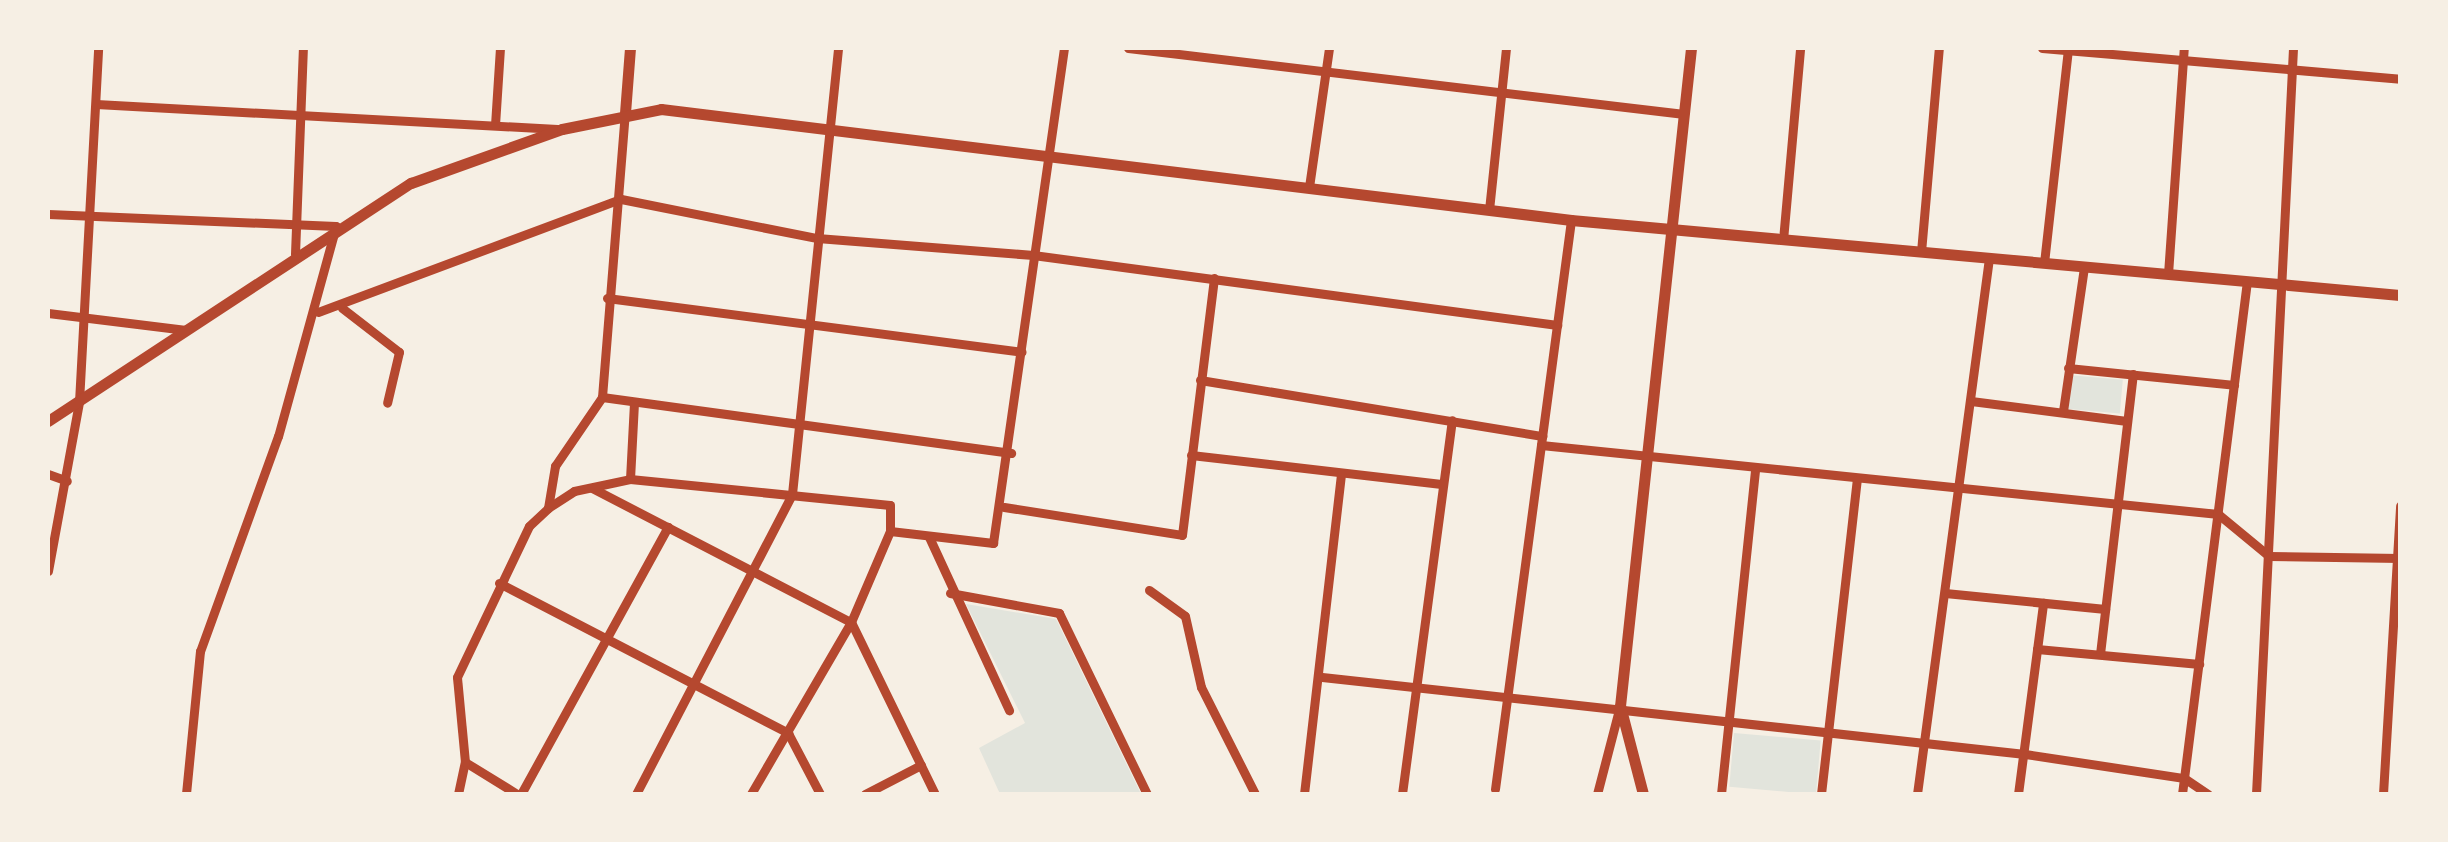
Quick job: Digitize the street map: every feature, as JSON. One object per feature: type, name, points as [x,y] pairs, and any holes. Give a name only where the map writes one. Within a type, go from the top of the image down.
[{"type":"street","points":[[48,571],[78,402],[98,48]]},
{"type":"street","points":[[295,254],[303,48]]},
{"type":"street","points":[[495,126],[500,48]]},
{"type":"street","points":[[458,794],[466,762],[457,677],[499,583],[548,508],[555,466],[602,397],[607,298],[621,199],[630,48]]},
{"type":"street","points":[[636,794],[755,572],[792,494],[838,48]]},
{"type":"street","points":[[890,531],[993,543],[1004,507],[1033,256],[1064,48]]},
{"type":"street","points":[[1128,48],[1684,114]]},
{"type":"street","points":[[1310,187],[1328,48]]},
{"type":"street","points":[[1489,210],[1506,48]]},
{"type":"street","points":[[1597,794],[1620,706],[1642,460],[1674,230],[1691,48]]},
{"type":"street","points":[[1783,240],[1800,48]]},
{"type":"street","points":[[1921,252],[1940,48]]},
{"type":"street","points":[[2042,48],[2400,79]]},
{"type":"street","points":[[2168,274],[2184,48]]},
{"type":"street","points":[[2256,794],[2293,48]]},
{"type":"street","points":[[2044,263],[2067,49]]},
{"type":"street","points":[[96,104],[562,129]]},
{"type":"street","points":[[48,421],[336,226],[412,182],[562,129],[625,113],[829,129],[1571,220],[2400,295]]},
{"type":"street","points":[[318,312],[342,308],[621,199],[817,238],[1033,256],[1557,325]]},
{"type":"street","points":[[48,214],[336,226]]},
{"type":"street","points":[[1495,789],[1571,220]]},
{"type":"street","points":[[186,794],[200,651],[318,312],[336,226]]},
{"type":"street","points":[[1917,794],[1990,258]]},
{"type":"street","points":[[2064,412],[2084,267]]},
{"type":"street","points":[[1004,507],[1182,536],[1214,278]]},
{"type":"street","points":[[2182,794],[2246,281]]},
{"type":"street","points":[[607,298],[806,330],[1022,352]]},
{"type":"street","points":[[342,308],[399,352],[387,403]]},
{"type":"street","points":[[48,313],[85,314],[186,330]]},
{"type":"street","points":[[2068,368],[2234,385]]},
{"type":"street","points":[[2100,654],[2133,374]]},
{"type":"street","points":[[1200,380],[1452,420],[1642,460],[2218,514],[2269,556],[2399,558]]},
{"type":"street","points":[[602,397],[796,427],[1011,453]]},
{"type":"street","points":[[1970,401],[2126,421]]},
{"type":"street","points":[[630,479],[634,402]]},
{"type":"street","points":[[1402,794],[1452,420]]},
{"type":"street","points":[[1191,455],[1441,484]]},
{"type":"street","points":[[1722,794],[1755,471]]},
{"type":"street","points":[[1304,794],[1322,676],[1342,473]]},
{"type":"street","points":[[48,474],[67,481]]},
{"type":"street","points":[[548,508],[589,486],[630,479],[890,505],[890,531],[851,622],[751,794]]},
{"type":"street","points":[[1821,794],[1857,480]]},
{"type":"street","points":[[589,486],[851,622],[935,794]]},
{"type":"street","points":[[2383,794],[2400,505]]},
{"type":"street","points":[[466,762],[519,794],[612,641],[668,527]]},
{"type":"street","points":[[929,537],[950,593],[1009,710]]},
{"type":"street","points":[[499,583],[788,733],[820,794]]},
{"type":"street","points":[[1149,590],[1185,616],[1202,686],[1255,794]]},
{"type":"street","points":[[950,593],[1059,613],[1148,794]]},
{"type":"street","points":[[1945,593],[2105,608]]},
{"type":"street","points":[[2018,794],[2043,603]]},
{"type":"street","points":[[2037,649],[2199,664]]},
{"type":"street","points":[[1322,676],[1830,728],[2184,778],[2208,794]]},
{"type":"street","points":[[2388,698],[2400,698]]},
{"type":"street","points":[[1620,706],[1643,794]]},
{"type":"street","points":[[865,794],[921,766]]},
{"type":"shaded area","points":[[2069,375],[2123,380],[2120,414],[2066,409]]},
{"type":"shaded area","points":[[966,604],[1056,619],[1141,794],[1000,794],[979,748],[1025,723]]},
{"type":"shaded area","points":[[1734,733],[1821,741],[1816,794],[1729,787]]}]
